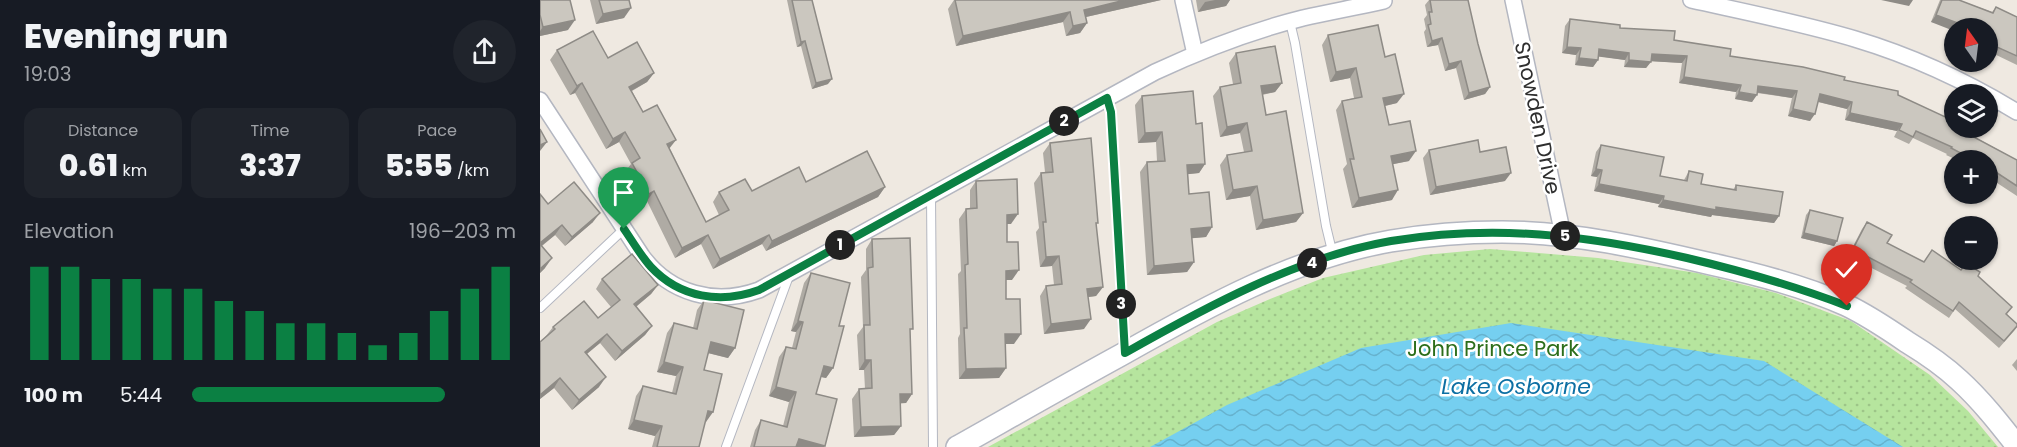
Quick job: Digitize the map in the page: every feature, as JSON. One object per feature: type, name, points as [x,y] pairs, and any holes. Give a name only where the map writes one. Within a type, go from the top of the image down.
[{"type":"street","points":[[1183,0],[1195,54]]},
{"type":"street","name":"Snowden Drive","points":[[1513,0],[1563,235]]},
{"type":"street","points":[[1691,0],[1817,28],[1881,47],[1930,66],[2017,112]]},
{"type":"street","points":[[540,100],[642,256],[658,274],[678,287],[700,296],[724,298],[748,294],[791,272],[1155,72],[1195,54],[1290,22],[1384,1]]},
{"type":"street","points":[[957,447],[1227,297],[1287,272],[1389,241],[1503,232],[1563,235],[1651,250],[1746,272],[1804,289],[1847,306],[1926,354],[1957,377],[1983,403],[2017,446]]},
{"type":"lane","points":[[1290,22],[1296,43],[1326,226],[1334,256]]},
{"type":"lane","points":[[1107,98],[1111,112],[1125,353]]},
{"type":"lane","points":[[931,195],[933,447]]},
{"type":"lane","points":[[540,308],[624,229]]},
{"type":"lane","points":[[726,447],[791,272]]},
{"type":"green space","name":"John Prince Park","points":[[1490,249],[1598,258],[1697,273],[1776,293],[1851,321],[1930,375],[1968,411],[1998,447],[988,447],[1217,322],[1323,278],[1424,255]]},
{"type":"water","name":"Lake Osborne","points":[[1511,323],[1764,361],[1903,447],[1150,447],[1227,405],[1361,348]]},
{"type":"building","points":[[540,0],[570,0],[575,20],[543,27]]},
{"type":"building","points":[[599,0],[629,0],[631,8],[603,14]]},
{"type":"building","points":[[792,0],[812,0],[832,79],[816,83],[805,41],[801,42]]},
{"type":"building","points":[[955,0],[1125,0],[1084,10],[1087,23],[1073,26],[1070,12],[963,36]]},
{"type":"building","points":[[1430,0],[1468,0],[1490,87],[1469,93],[1461,61],[1449,64],[1442,38],[1432,41],[1428,25],[1431,24],[1429,12],[1432,12]]},
{"type":"building","points":[[1942,0],[1959,0],[1993,13],[1996,7],[2017,17],[2017,56],[1998,47],[1998,18],[1944,18],[1936,15]]},
{"type":"building","points":[[1570,19],[1620,25],[1620,28],[1675,31],[1674,40],[1731,49],[1730,56],[1803,67],[1845,77],[1844,80],[1898,91],[1898,95],[1944,116],[1944,138],[1976,138],[2017,160],[2017,186],[1998,174],[1998,150],[1955,150],[1916,131],[1913,137],[1899,130],[1902,124],[1850,113],[1852,102],[1820,94],[1815,114],[1793,109],[1797,91],[1758,86],[1757,95],[1739,92],[1741,85],[1684,77],[1687,56],[1652,54],[1651,62],[1629,60],[1629,53],[1599,49],[1598,60],[1579,58],[1581,48],[1567,47]]},
{"type":"building","points":[[1378,25],[1385,57],[1395,54],[1404,94],[1383,98],[1389,125],[1410,121],[1416,151],[1391,156],[1398,190],[1359,198],[1350,159],[1354,159],[1342,101],[1362,97],[1356,68],[1336,72],[1328,35]]},
{"type":"building","points":[[593,31],[608,58],[637,42],[654,73],[629,87],[643,112],[657,105],[676,140],[667,144],[706,222],[729,210],[719,192],[745,179],[752,191],[799,167],[806,182],[867,151],[885,187],[772,241],[769,235],[720,259],[708,235],[682,248],[654,191],[649,194],[632,163],[640,158],[625,132],[613,139],[582,83],[577,86],[557,50]]},
{"type":"building","points":[[1275,46],[1282,83],[1261,86],[1266,115],[1286,111],[1303,213],[1263,220],[1257,186],[1233,190],[1227,155],[1252,151],[1247,123],[1227,127],[1220,87],[1241,83],[1236,53]]},
{"type":"building","points":[[1193,91],[1196,124],[1202,123],[1205,164],[1187,165],[1189,194],[1209,192],[1212,227],[1191,229],[1194,262],[1154,266],[1147,162],[1165,161],[1162,132],[1145,133],[1142,96]]},
{"type":"building","points":[[540,129],[547,142],[540,145]]},
{"type":"building","points":[[1091,138],[1098,223],[1096,223],[1103,287],[1087,289],[1091,319],[1051,324],[1046,286],[1062,284],[1059,256],[1046,257],[1043,222],[1046,222],[1041,173],[1053,172],[1050,143]]},
{"type":"building","points":[[1478,140],[1480,152],[1506,147],[1511,173],[1436,187],[1429,150]]},
{"type":"building","points":[[1601,145],[1664,157],[1660,176],[1687,181],[1689,171],[1703,174],[1701,184],[1736,190],[1736,185],[1783,192],[1779,216],[1716,207],[1716,210],[1663,200],[1664,196],[1599,184],[1602,170],[1596,169]]},
{"type":"building","points":[[1017,179],[1018,214],[1007,215],[1007,242],[1018,242],[1019,270],[1006,271],[1006,299],[1020,299],[1021,334],[1005,334],[1006,368],[966,369],[965,265],[968,264],[966,209],[977,208],[976,181]]},
{"type":"building","points":[[574,182],[600,213],[572,237],[562,225],[540,243],[540,194],[548,204]]},
{"type":"building","points":[[1810,210],[1843,218],[1837,241],[1804,233]]},
{"type":"building","points":[[1867,222],[1892,235],[1887,243],[1924,262],[1932,250],[1944,258],[1944,270],[1977,270],[1980,272],[1978,276],[2012,307],[2006,314],[2017,326],[2004,341],[1959,302],[1953,311],[1910,282],[1912,280],[1853,249]]},
{"type":"building","points":[[910,238],[913,329],[910,329],[912,394],[900,394],[901,426],[861,427],[859,389],[872,388],[871,360],[865,360],[864,325],[870,325],[868,268],[873,267],[872,239]]},
{"type":"building","points":[[540,244],[552,258],[540,269]]},
{"type":"building","points":[[632,254],[658,285],[634,304],[652,326],[622,351],[607,334],[585,352],[606,377],[579,400],[560,378],[540,395],[540,342],[555,329],[553,327],[584,301],[598,318],[620,300],[602,279]]},
{"type":"building","points":[[811,273],[850,283],[839,326],[844,326],[833,368],[824,366],[816,394],[837,399],[825,446],[799,439],[796,447],[754,447],[761,420],[787,427],[796,392],[776,387],[786,347],[796,349],[803,322],[798,321]]},
{"type":"building","points":[[704,300],[744,310],[735,348],[711,342],[704,370],[722,374],[713,412],[708,411],[699,447],[657,447],[662,426],[634,420],[643,386],[676,394],[683,367],[664,362],[674,323],[697,329]]},
{"type":"route","points":[[624,229],[649,265],[667,281],[678,287],[712,298],[748,294],[1107,98],[1111,112],[1125,353],[1227,297],[1287,272],[1343,253],[1389,241],[1443,235],[1503,232],[1563,235],[1651,250],[1746,272],[1804,289],[1847,306]]}]
